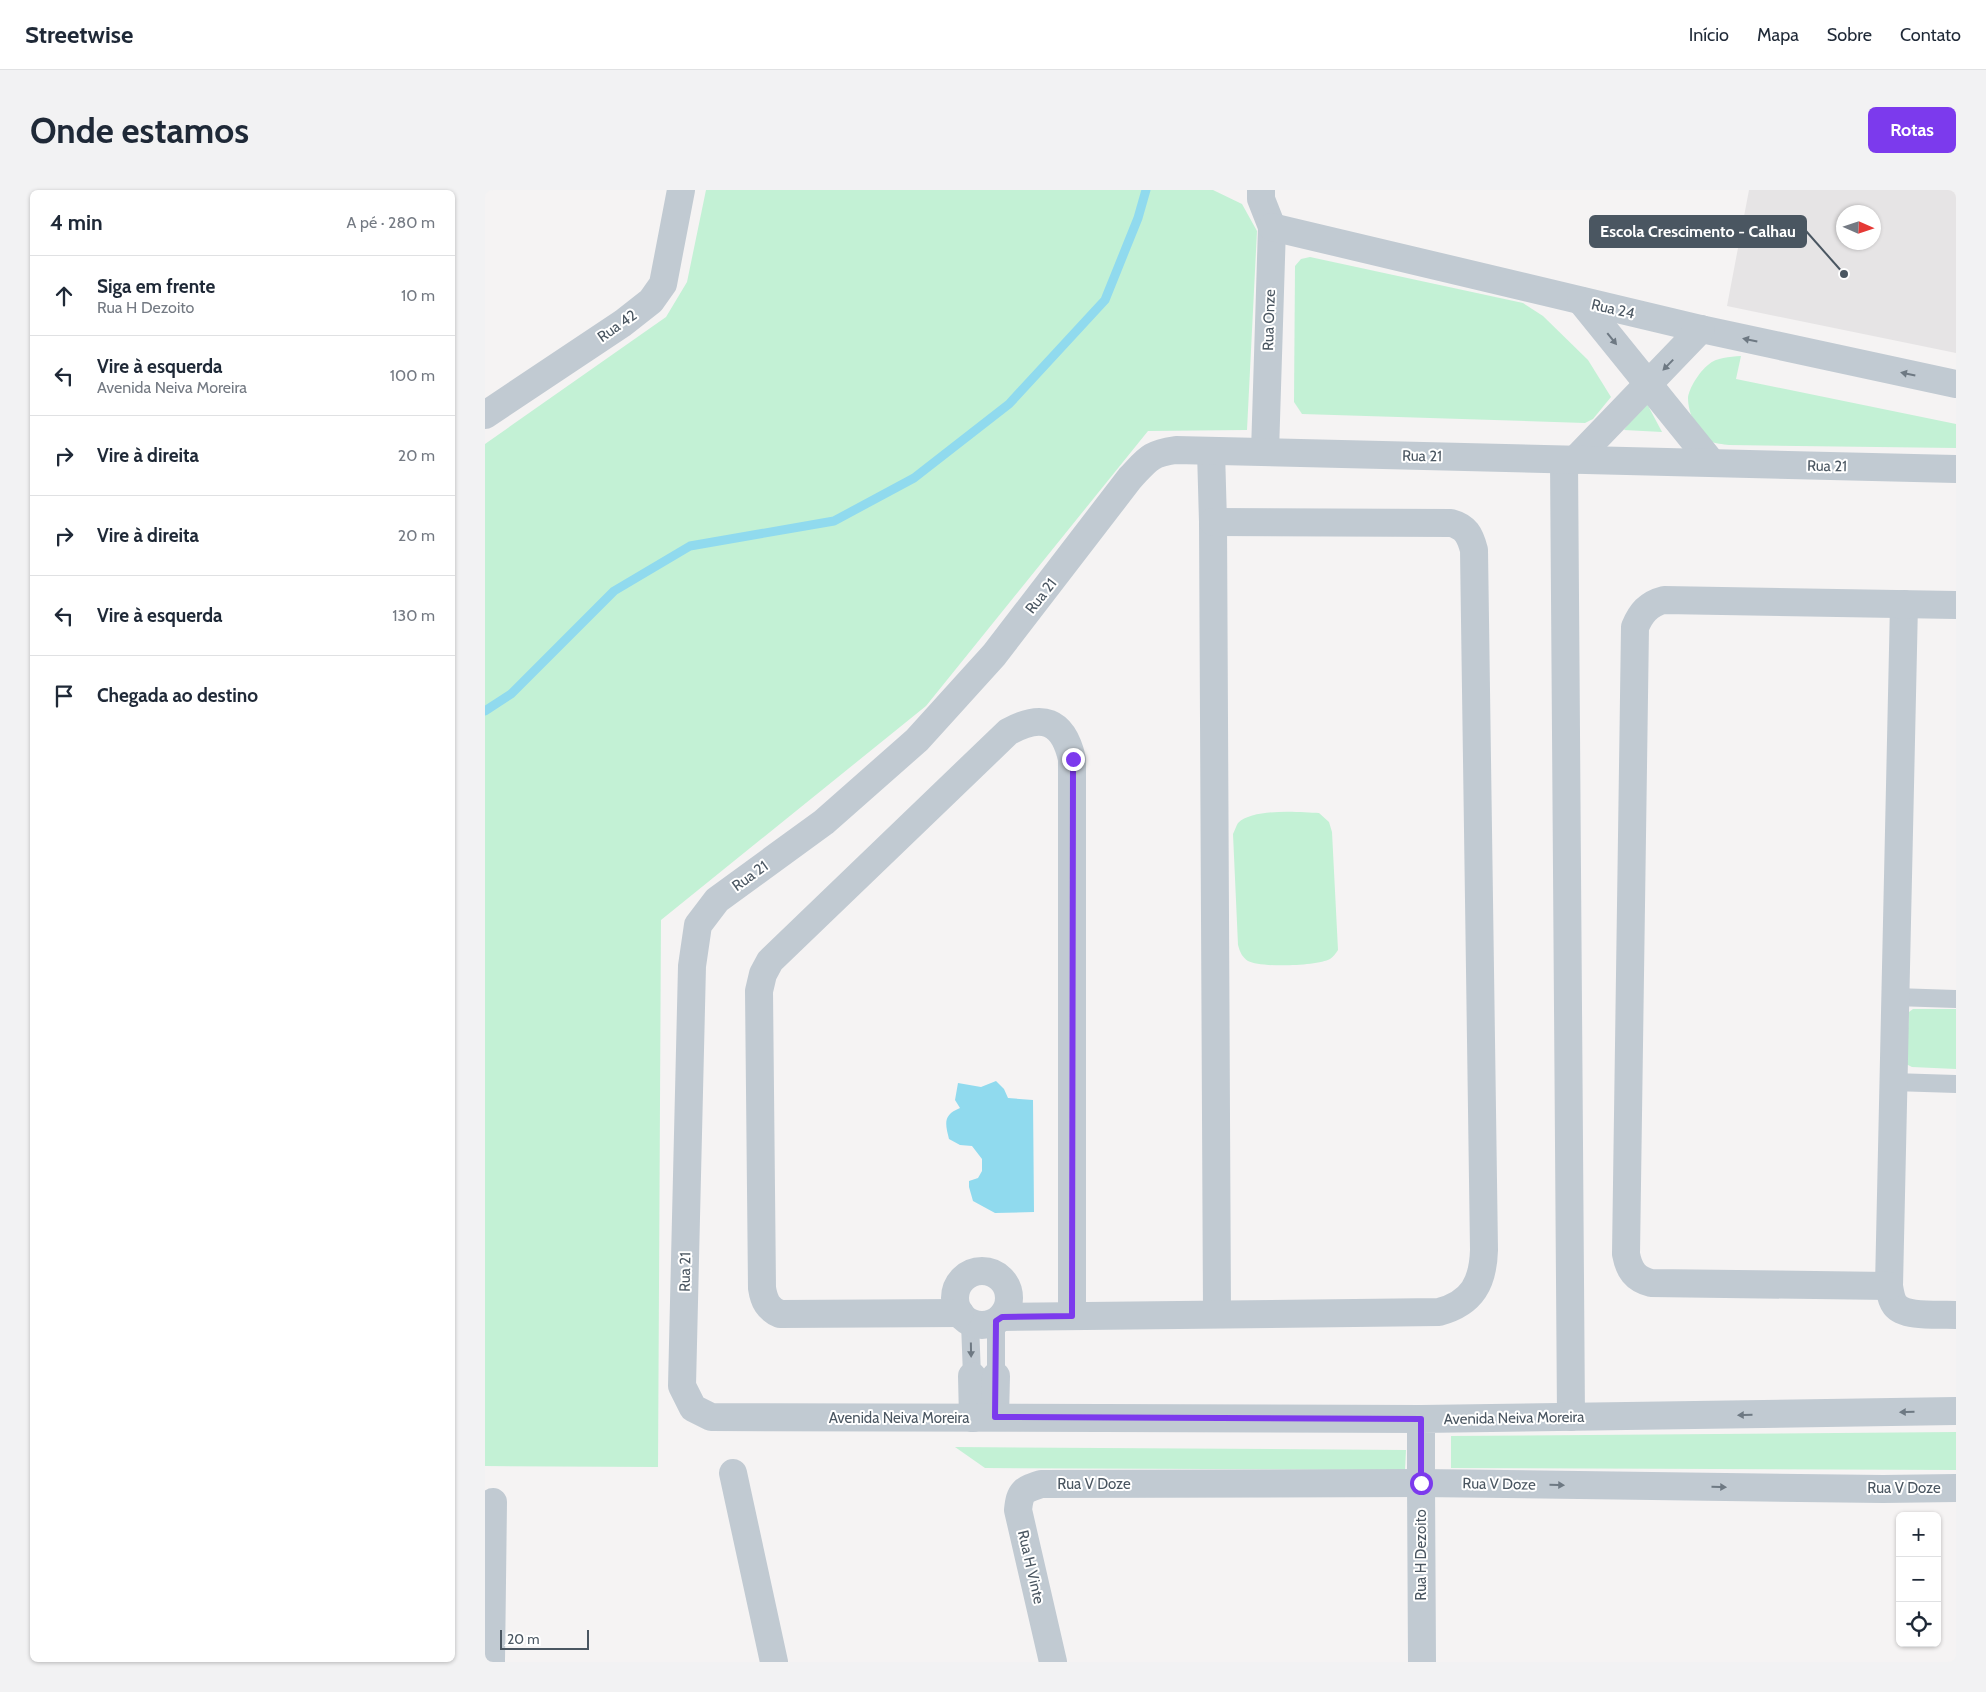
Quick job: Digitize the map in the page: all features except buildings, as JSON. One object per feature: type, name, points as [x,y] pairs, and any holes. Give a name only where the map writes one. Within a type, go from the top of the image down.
[{"type":"street","name":"Rua 42","points":[[485,415],[623,323],[651,301],[663,284],[681,190]]},
{"type":"street","name":"Rua Onze","points":[[1261,190],[1261,199],[1272,227],[1265,452]]},
{"type":"street","name":"Rua 24","points":[[1272,227],[1701,329],[1956,384]]},
{"type":"street","points":[[1581,301],[1712,463]]},
{"type":"street","points":[[1571,1418],[1569,460],[1649,384],[1701,329]]},
{"type":"street","name":"Rua 21","points":[[711,1417],[693,1408],[682,1386],[692,966],[698,925],[717,900],[824,822],[917,740],[994,655],[1130,478],[1147,460],[1157,453],[1176,450],[1956,469]]},
{"type":"street","points":[[1211,451],[1213,522],[1217,1313]]},
{"type":"street","points":[[1072,1316],[1073,759],[1069,742],[1062,732],[1051,724],[1038,721],[1023,724],[1008,732],[770,961],[763,974],[759,991],[762,1288],[767,1305],[772,1311],[780,1314],[982,1319],[1217,1313],[1439,1312],[1452,1308],[1475,1290],[1481,1276],[1484,1250],[1474,550],[1471,539],[1467,531],[1451,523],[1213,522]]},
{"type":"street","points":[[1889,1286],[1651,1283],[1641,1280],[1633,1274],[1628,1265],[1626,1254],[1635,628],[1639,617],[1646,609],[1653,603],[1664,600],[1956,605]]},
{"type":"street","points":[[1904,604],[1889,1286],[1890,1296],[1894,1304],[1901,1310],[1910,1313],[1956,1314]]},
{"type":"street","points":[[984,1376],[984,1418]]},
{"type":"street","name":"Avenida Neiva Moreira","points":[[711,1417],[1421,1419],[1956,1411]]},
{"type":"street","name":"Rua H Dezoito","points":[[1421,1419],[1421,1662]]},
{"type":"street","points":[[733,1473],[773,1662]]},
{"type":"street","name":"Rua V Doze","points":[[1041,1484],[1421,1483],[1883,1489],[1956,1488]]},
{"type":"street","name":"Rua H Vinte","points":[[1041,1484],[1025,1489],[1019,1497],[1018,1510],[1053,1662]]},
{"type":"street","points":[[491,1662],[493,1502]]},
{"type":"lane","points":[[1895,997],[1956,999]]},
{"type":"lane","points":[[1893,1082],[1956,1084]]},
{"type":"lane","points":[[982,1319],[984,1376]]},
{"type":"lane","points":[[982,1319],[984,1376]]},
{"type":"shaded area","points":[[1749,190],[1956,190],[1956,353],[1727,306]]},
{"type":"green space","points":[[706,190],[1213,190],[1242,204],[1257,231],[1247,430],[1148,431],[926,706],[661,920],[658,1467],[485,1466],[485,444],[666,317],[687,282]]},
{"type":"green space","points":[[1310,257],[1523,303],[1543,316],[1588,360],[1611,397],[1593,419],[1585,423],[1302,414],[1294,402],[1295,266],[1301,259]]},
{"type":"green space","points":[[1741,356],[1736,379],[1956,424],[1956,448],[1729,445],[1712,442],[1701,433],[1694,422],[1688,404],[1689,394],[1698,375],[1712,362],[1723,358]]},
{"type":"green space","points":[[1645,400],[1662,432],[1624,430]]},
{"type":"green space","points":[[1265,813],[1319,813],[1329,822],[1332,832],[1338,950],[1330,959],[1302,965],[1264,965],[1248,961],[1241,954],[1238,945],[1233,834],[1237,825],[1245,818]]},
{"type":"green space","points":[[1913,1009],[1956,1009],[1956,1069],[1912,1067],[1906,1064],[1909,1012]]},
{"type":"green space","points":[[1956,1432],[1956,1470],[1451,1468],[1451,1436]]},
{"type":"green space","points":[[955,1447],[1406,1450],[1405,1470],[985,1468]]},
{"type":"water","points":[[996,1081],[1004,1089],[1008,1098],[1033,1100],[1034,1212],[995,1213],[973,1201],[969,1181],[978,1178],[982,1171],[982,1159],[972,1146],[960,1145],[949,1139],[946,1124],[948,1117],[960,1108],[955,1100],[958,1083],[981,1087]]},
{"type":"waterway","points":[[485,711],[511,694],[614,591],[690,546],[834,521],[914,478],[1009,404],[1105,300],[1138,218],[1146,190]]},
{"type":"place","name":"Escola Crescimento - Calhau","points":[[1844,274]]},
{"type":"route","points":[[1073,759],[1072,1316],[1002,1317],[996,1321],[995,1417],[1421,1419],[1421,1483]]}]
